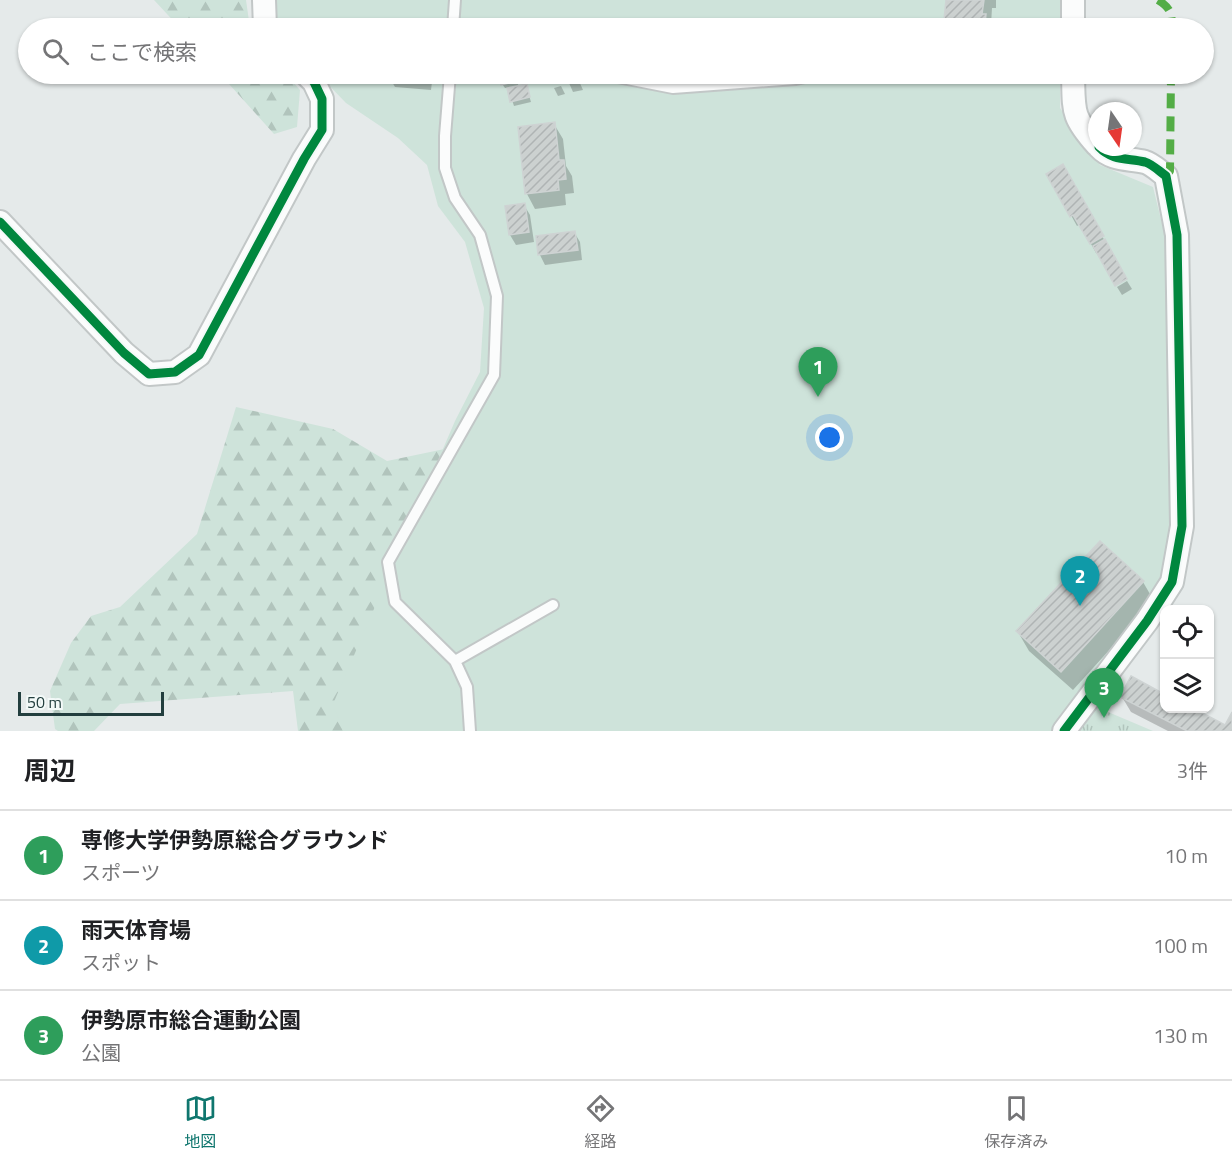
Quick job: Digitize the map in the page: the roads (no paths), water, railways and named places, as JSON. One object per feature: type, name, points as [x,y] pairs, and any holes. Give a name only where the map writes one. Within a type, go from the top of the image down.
[{"type":"street","points":[[264,0],[265,18]]},
{"type":"street","points":[[1073,0],[1073,18]]},
{"type":"street","points":[[0,222],[123,353],[149,374],[175,372],[199,355],[304,159],[322,130],[322,99],[315,84]]},
{"type":"street","points":[[1073,84],[1074,108],[1080,125],[1088,134]]},
{"type":"street","points":[[1064,731],[1147,621],[1172,582],[1182,526],[1177,235],[1166,176],[1147,163],[1111,156]]},
{"type":"lane","points":[[454,18],[455,0]]},
{"type":"lane","points":[[449,84],[445,168],[455,198],[480,235],[497,296],[494,375],[388,562],[395,602],[455,661],[467,687],[470,731]]},
{"type":"lane","points":[[653,84],[673,88],[728,84]]},
{"type":"lane","points":[[455,661],[553,605]]},
{"type":"place","name":"専修大学伊勢原総合グラウンド","points":[[818,397]]},
{"type":"place","name":"雨天体育場","points":[[1080,606]]},
{"type":"place","name":"伊勢原市総合運動公園","points":[[1104,718]]}]
